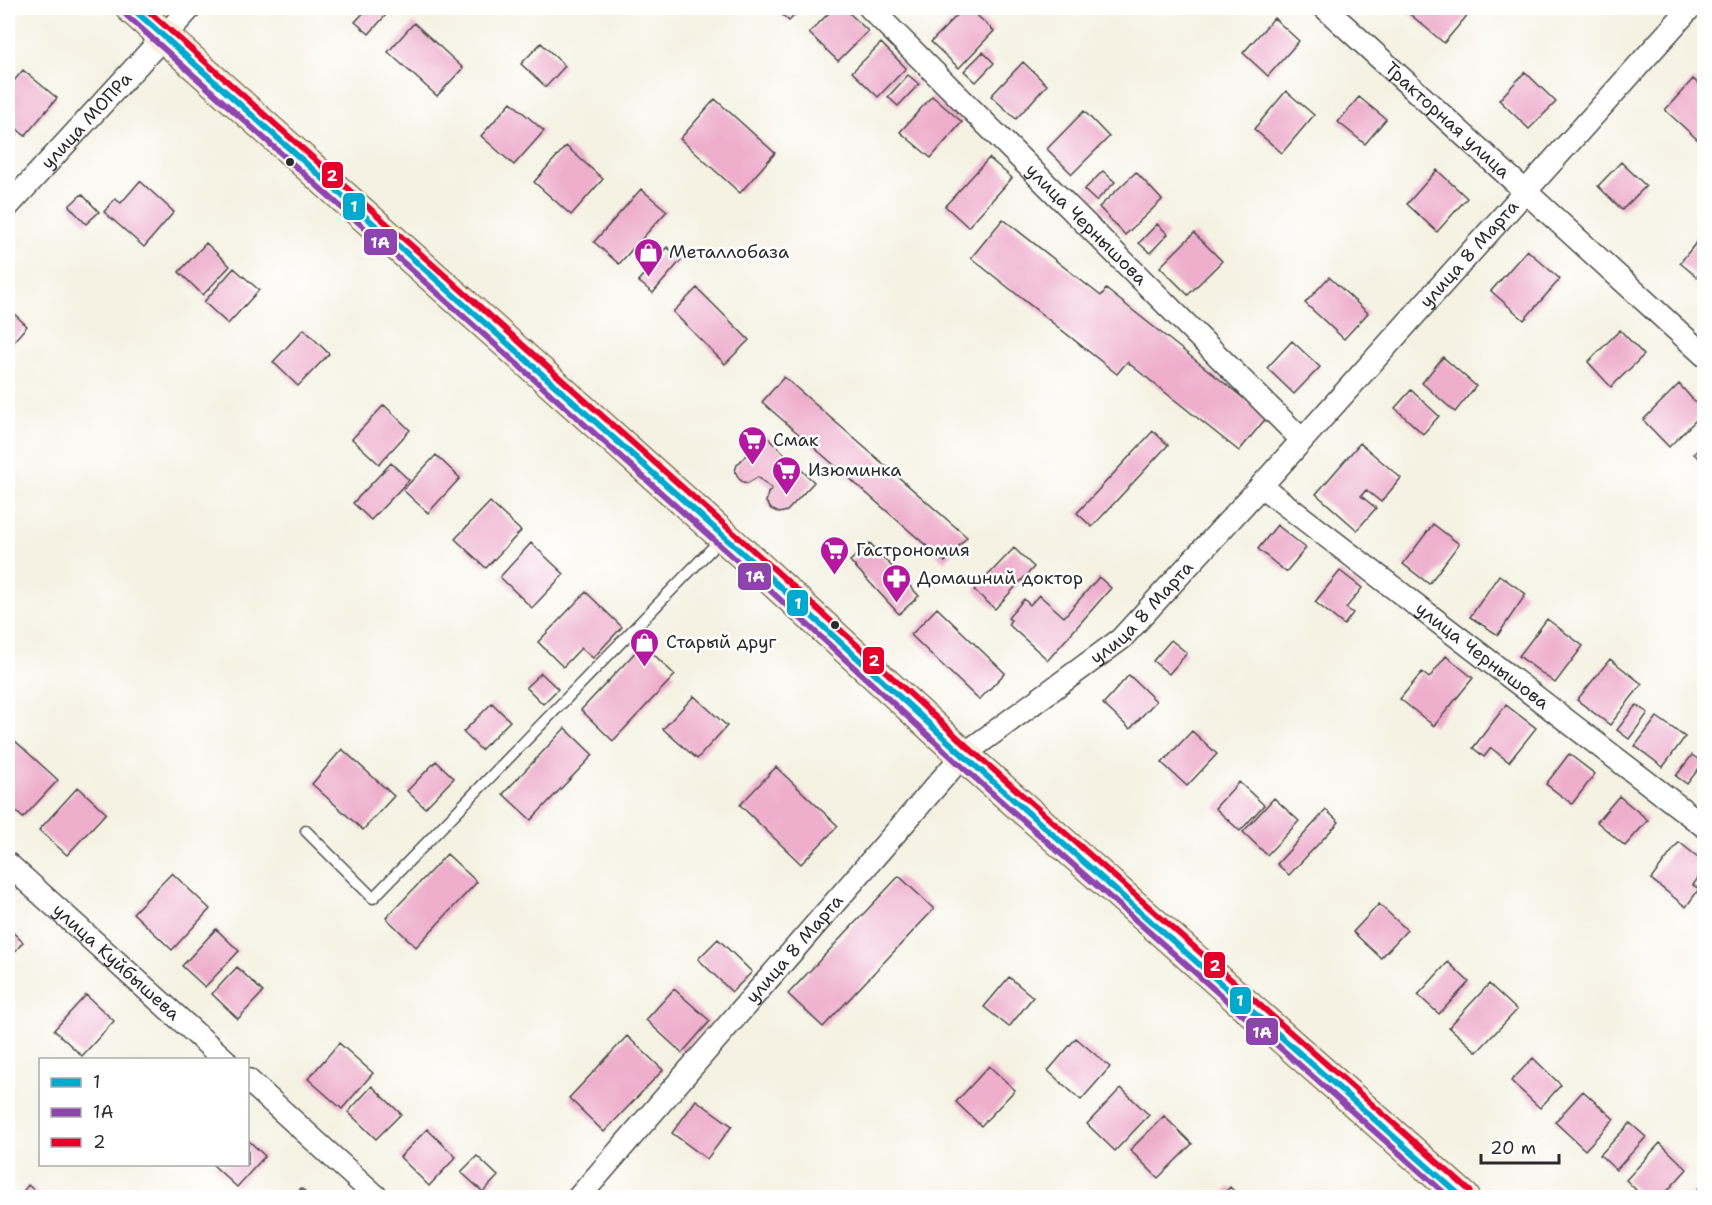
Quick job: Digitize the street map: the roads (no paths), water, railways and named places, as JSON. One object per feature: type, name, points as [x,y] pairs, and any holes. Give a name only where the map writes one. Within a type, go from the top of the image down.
[{"type":"main road","points":[[132,8],[963,755],[1464,1197]]},
{"type":"street","points":[[164,35],[190,8]]},
{"type":"street","name":"улица Чернышова","points":[[870,8],[1302,440]]},
{"type":"street","name":"Тракторная улица","points":[[1325,8],[1704,355]]},
{"type":"street","name":"улица 8 Марта","points":[[578,1197],[963,755],[1121,639],[1690,8]]},
{"type":"street","name":"улица МОПРа","points":[[8,206],[164,35]]},
{"type":"street","name":"улица Чернышова","points":[[1261,486],[1704,826]]},
{"type":"street","name":"улица Куйбышева","points":[[8,864],[224,1058]]},
{"type":"street","points":[[249,1081],[378,1197]]},
{"type":"lane","points":[[306,831],[373,898],[723,537]]},
{"type":"place","name":"Металлобаза","points":[[648,278]]},
{"type":"place","name":"Смак","points":[[752,466]]},
{"type":"place","name":"Изюминка","points":[[787,496]]},
{"type":"place","name":"Гастрономия","points":[[835,576]]},
{"type":"place","name":"Домашний доктор","points":[[896,604]]},
{"type":"place","name":"Старый друг","points":[[645,668]]}]
